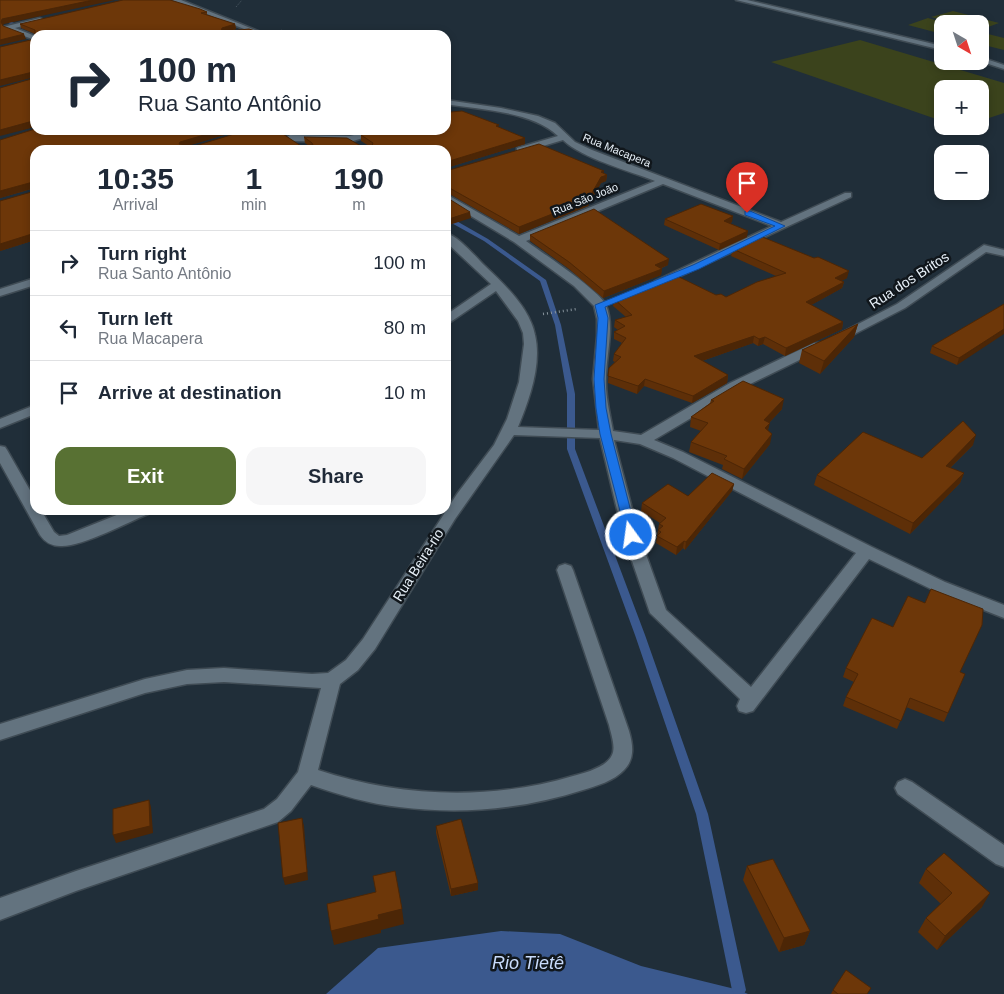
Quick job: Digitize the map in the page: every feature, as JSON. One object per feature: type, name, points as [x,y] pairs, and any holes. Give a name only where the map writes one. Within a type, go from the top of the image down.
[{"type":"street","points":[[174,0],[250,29]]},
{"type":"street","points":[[740,0],[934,46]]},
{"type":"street","points":[[7,26],[44,19]]},
{"type":"street","points":[[7,26],[30,37]]},
{"type":"street","points":[[246,30],[250,29]]},
{"type":"street","points":[[26,43],[30,41]]},
{"type":"street","points":[[989,62],[1004,67]]},
{"type":"street","name":"Rua Macapera","points":[[451,103],[501,110],[535,118],[552,126],[572,144],[589,152],[782,226]]},
{"type":"street","points":[[451,108],[462,105]]},
{"type":"street","points":[[286,136],[302,142],[329,139],[350,140],[367,135]]},
{"type":"street","points":[[510,154],[564,137]]},
{"type":"street","points":[[350,140],[360,145]]},
{"type":"street","name":"Rua São João","points":[[518,240],[662,181]]},
{"type":"street","points":[[652,286],[848,195]]},
{"type":"street","points":[[451,199],[518,240],[604,304],[599,379],[599,434],[631,535],[659,612],[749,703],[866,551]]},
{"type":"street","name":"Rua Beira-rio","points":[[451,244],[496,285],[523,317],[529,334],[530,353],[522,398],[510,431],[451,513]]},
{"type":"street","name":"Rua dos Britos","points":[[643,440],[736,386],[901,306],[984,248],[1004,253]]},
{"type":"street","points":[[0,293],[30,283]]},
{"type":"street","points":[[451,317],[496,285]]},
{"type":"street","points":[[0,424],[30,412]]},
{"type":"street","points":[[510,431],[599,434],[643,440],[678,455],[938,586],[1004,612]]},
{"type":"street","points":[[0,450],[30,503]]},
{"type":"street","points":[[37,515],[48,535],[53,540],[59,541],[70,540],[131,515]]},
{"type":"street","name":"Rua Beira-rio","points":[[332,680],[352,665],[369,644],[450,515]]},
{"type":"street","points":[[307,775],[363,793],[430,801],[496,800],[564,788],[610,771],[623,754],[620,733],[605,683],[565,570]]},
{"type":"street","points":[[0,732],[146,686],[186,677],[224,675],[312,681],[332,680],[307,775],[284,806],[271,816],[76,881],[0,910]]},
{"type":"street","points":[[905,788],[1004,857]]},
{"type":"path","points":[[538,315],[583,308]]},
{"type":"green space","points":[[953,11],[968,15],[938,15]]},
{"type":"green space","points":[[928,18],[934,20],[934,32],[908,25]]},
{"type":"green space","points":[[989,20],[999,23],[989,27]]},
{"type":"green space","points":[[989,34],[1004,38],[1004,50],[989,46]]},
{"type":"green space","points":[[860,40],[934,62],[934,70],[960,70],[1004,83],[1004,113],[989,118],[989,80],[934,80],[934,118],[771,62]]},
{"type":"water","name":"Rio Tietê","points":[[501,931],[560,934],[641,966],[739,990],[748,994],[326,994],[378,948]]},
{"type":"building","points":[[0,0],[93,0],[2,19],[3,26],[24,34],[0,40]]},
{"type":"building","points":[[123,0],[170,0],[200,9],[207,12],[201,13],[235,24],[222,28],[222,30],[35,30],[20,24]]},
{"type":"building","points":[[30,40],[30,73],[0,80],[0,47]]},
{"type":"building","points":[[30,79],[30,122],[0,130],[0,88]]},
{"type":"building","points":[[462,111],[499,125],[496,126],[525,138],[451,160],[451,145],[372,145],[373,143],[361,135],[451,135],[451,112]]},
{"type":"building","points":[[30,131],[30,135],[204,135],[180,142],[179,144],[187,145],[30,145],[30,183],[0,191],[0,140]]},
{"type":"building","points":[[231,135],[284,135],[300,145],[198,145]]},
{"type":"building","points":[[304,137],[347,138],[359,145],[313,145]]},
{"type":"building","points":[[539,144],[604,171],[601,172],[607,175],[601,177],[588,200],[519,227],[451,189],[451,170]]},
{"type":"building","points":[[30,192],[30,235],[0,244],[0,201]]},
{"type":"building","points":[[451,200],[470,212],[451,218]]},
{"type":"building","points":[[701,204],[733,216],[724,221],[748,231],[720,244],[665,219]]},
{"type":"building","points":[[594,209],[669,259],[655,265],[662,269],[604,291],[569,262],[530,235]]},
{"type":"building","points":[[760,236],[814,258],[818,257],[849,271],[835,278],[844,282],[806,302],[843,322],[786,348],[765,337],[759,339],[754,336],[694,356],[728,375],[693,396],[645,379],[638,386],[608,376],[609,368],[621,357],[614,354],[626,338],[614,332],[625,326],[615,320],[632,315],[614,299],[675,275],[716,295],[721,294],[726,297],[757,282],[786,273],[733,249]]},
{"type":"building","points":[[1004,304],[1004,329],[959,358],[932,346]]},
{"type":"building","points":[[858,324],[824,361],[802,350]]},
{"type":"building","points":[[743,381],[784,399],[764,420],[770,423],[765,428],[772,434],[744,469],[724,459],[727,456],[691,442],[708,423],[691,417],[714,401],[711,400]]},
{"type":"building","points":[[963,421],[976,435],[946,466],[964,473],[913,523],[817,475],[863,432],[922,458]]},
{"type":"building","points":[[712,473],[734,484],[686,542],[684,541],[677,547],[657,536],[661,532],[658,530],[663,526],[659,524],[666,518],[642,503],[668,484],[688,496]]},
{"type":"building","points":[[931,589],[983,609],[982,625],[960,672],[965,674],[948,713],[910,698],[901,721],[846,697],[858,674],[846,668],[872,618],[893,627],[908,596],[925,603]]},
{"type":"building","points":[[149,800],[150,826],[113,835],[113,809]]},
{"type":"building","points":[[302,818],[307,872],[283,878],[278,823]]},
{"type":"building","points":[[461,819],[478,883],[451,889],[436,826]]},
{"type":"building","points":[[944,853],[990,893],[945,936],[926,918],[952,893],[926,869]]},
{"type":"building","points":[[773,859],[810,931],[784,938],[747,866]]},
{"type":"building","points":[[395,871],[402,909],[378,915],[379,919],[331,931],[327,904],[376,892],[373,876]]},
{"type":"building","points":[[846,970],[871,988],[867,994],[838,994],[833,990]]},
{"type":"waterway","points":[[0,19],[31,30]]},
{"type":"waterway","points":[[305,135],[321,145]]},
{"type":"waterway","points":[[451,220],[486,240],[543,280],[558,325],[571,394],[571,449],[640,635],[702,814],[739,990]]},
{"type":"route","points":[[631,535],[601,408],[599,379],[603,318],[600,305],[627,296],[696,267],[782,226],[747,213]]}]
